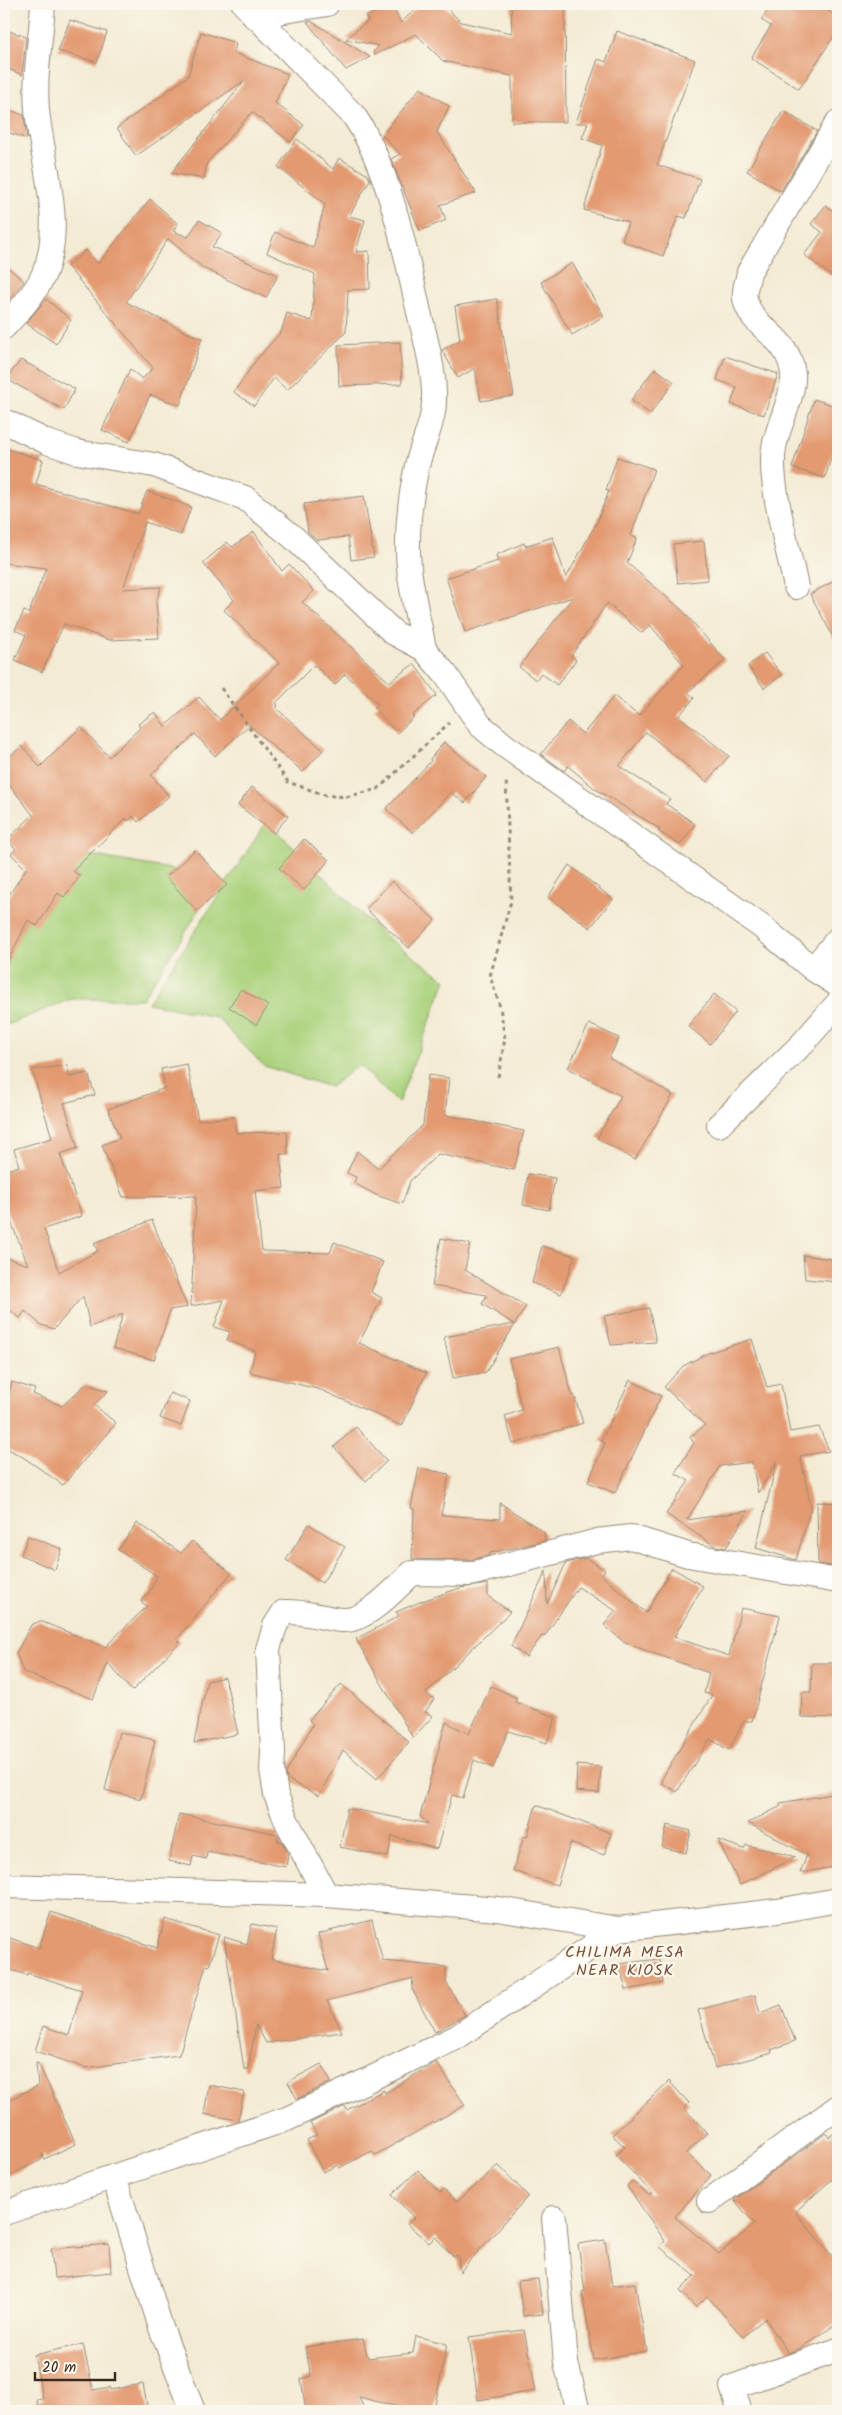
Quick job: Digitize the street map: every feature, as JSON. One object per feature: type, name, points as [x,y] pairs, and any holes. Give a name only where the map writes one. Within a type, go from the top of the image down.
[{"type":"street","points":[[4,328],[29,299],[43,276],[52,243],[51,205],[37,110],[36,72],[42,36],[43,4]]},
{"type":"street","points":[[249,10],[327,4]]},
{"type":"street","points":[[249,10],[354,116],[365,131],[373,149],[402,238],[428,350],[433,388],[434,411],[417,466],[409,528],[409,567],[424,650]]},
{"type":"street","points":[[796,587],[774,480],[774,448],[793,376],[789,356],[780,341],[756,321],[744,298],[749,272],[838,122]]},
{"type":"street","points":[[4,421],[47,442],[77,452],[154,465],[245,498],[294,538],[394,633],[424,650],[446,674],[480,724],[504,746],[762,927],[838,985]]},
{"type":"street","points":[[814,968],[838,939]]},
{"type":"street","points":[[719,1125],[802,1044],[838,1003]]},
{"type":"street","points":[[326,1896],[287,1822],[276,1795],[272,1770],[273,1752],[268,1649],[275,1626],[284,1612],[300,1611],[344,1620],[355,1619],[382,1601],[412,1573],[471,1574],[597,1541],[632,1537],[688,1555],[838,1581]]},
{"type":"street","points":[[4,1886],[326,1896],[498,1909],[618,1929],[777,1911],[838,1900]]},
{"type":"street","points":[[4,2213],[287,2119],[448,2041],[618,1929]]},
{"type":"street","points":[[709,2201],[838,2107]]},
{"type":"street","points":[[114,2177],[161,2328],[193,2411]]},
{"type":"street","points":[[554,2218],[566,2364],[578,2411]]},
{"type":"street","points":[[740,2411],[732,2387],[838,2350]]},
{"type":"path","points":[[220,688],[288,782],[325,795],[346,797],[378,789],[467,706]]},
{"type":"path","points":[[498,1077],[505,1039],[500,1007],[490,976],[511,901],[504,746]]},
{"type":"green space","points":[[267,821],[382,934],[446,980],[398,1103],[359,1065],[330,1087],[264,1066],[216,1017],[148,1003]]},
{"type":"green space","points":[[88,855],[218,877],[187,930],[142,999],[71,999],[4,1026],[4,935]]},
{"type":"building","points":[[391,4],[401,23],[420,4],[443,4],[461,22],[512,33],[511,4],[565,4],[566,122],[512,122],[512,76],[443,61],[416,34],[375,55],[373,52],[379,46],[346,39],[368,21],[366,17]]},
{"type":"building","points":[[772,4],[818,4],[838,17],[838,30],[799,89],[751,58],[771,26],[761,20]]},
{"type":"building","points":[[70,20],[107,32],[97,62],[58,51]]},
{"type":"building","points":[[311,21],[370,57],[346,70],[307,22]]},
{"type":"building","points":[[4,29],[26,37],[22,75],[4,67]]},
{"type":"building","points":[[617,31],[695,60],[657,165],[700,179],[686,218],[678,216],[663,256],[622,241],[628,222],[584,210],[602,145],[582,138],[588,123],[576,123],[598,59],[606,62]]},
{"type":"building","points":[[201,32],[236,43],[234,53],[288,74],[275,103],[304,125],[290,142],[252,112],[207,163],[204,179],[171,173],[245,80],[136,156],[117,128],[188,76]]},
{"type":"building","points":[[420,88],[449,106],[437,132],[476,193],[440,205],[446,220],[420,231],[391,159],[400,154],[382,135]]},
{"type":"building","points":[[7,109],[24,115],[27,139],[4,131]]},
{"type":"building","points":[[783,111],[817,131],[781,191],[747,171]]},
{"type":"building","points":[[297,139],[333,169],[339,158],[368,175],[370,180],[349,216],[365,220],[356,252],[369,251],[370,289],[348,290],[346,332],[287,390],[274,378],[254,406],[234,392],[257,359],[281,332],[287,313],[312,321],[315,274],[267,253],[275,232],[313,248],[325,204],[278,167]]},
{"type":"building","points":[[150,199],[178,224],[173,231],[188,237],[199,220],[222,233],[212,247],[278,275],[266,298],[203,268],[168,239],[126,302],[202,338],[180,405],[150,395],[129,442],[102,430],[130,369],[142,379],[153,368],[67,266],[86,250],[98,264]]},
{"type":"building","points":[[826,205],[837,214],[838,212],[838,281],[804,255],[822,232],[811,224]]},
{"type":"building","points":[[572,263],[604,316],[572,335],[541,282]]},
{"type":"building","points":[[4,264],[24,281],[4,307]]},
{"type":"building","points":[[46,299],[71,320],[56,344],[26,323]]},
{"type":"building","points":[[497,299],[514,396],[481,401],[475,368],[458,378],[442,350],[460,340],[455,306]]},
{"type":"building","points":[[400,342],[402,384],[339,386],[338,345]]},
{"type":"building","points":[[725,356],[778,374],[764,415],[731,404],[737,387],[717,380]]},
{"type":"building","points":[[21,360],[75,389],[64,410],[6,379]]},
{"type":"building","points":[[655,368],[674,382],[650,414],[631,400]]},
{"type":"building","points":[[814,399],[838,407],[838,434],[825,478],[792,468]]},
{"type":"building","points":[[4,448],[43,460],[36,484],[138,514],[147,491],[191,507],[181,535],[145,522],[123,589],[161,587],[156,602],[159,638],[110,640],[64,624],[42,672],[15,660],[26,635],[15,630],[24,611],[29,613],[46,568],[4,563]]},
{"type":"building","points":[[617,457],[654,469],[631,536],[637,538],[627,563],[683,611],[725,660],[688,692],[694,698],[679,716],[729,756],[707,782],[646,732],[619,766],[670,799],[666,804],[695,824],[680,845],[658,831],[660,829],[594,788],[568,766],[564,771],[541,754],[568,721],[583,734],[614,696],[639,716],[684,665],[650,625],[642,633],[607,603],[571,656],[576,660],[557,685],[541,673],[536,680],[519,667],[573,597],[465,632],[446,578],[498,561],[496,555],[524,543],[525,546],[553,537],[566,578],[597,522],[609,491],[606,490]]},
{"type":"building","points":[[364,496],[374,557],[351,560],[348,537],[317,540],[308,532],[304,504]]},
{"type":"building","points":[[254,532],[282,571],[289,564],[314,591],[302,602],[389,682],[414,664],[437,695],[412,716],[414,717],[397,733],[374,708],[379,705],[345,674],[335,685],[314,665],[276,703],[278,706],[276,708],[323,750],[303,772],[249,725],[215,756],[195,734],[151,775],[169,796],[138,822],[133,816],[128,821],[126,818],[73,871],[80,876],[64,897],[58,893],[37,926],[28,920],[4,970],[4,903],[26,869],[11,854],[16,849],[7,840],[33,815],[4,778],[4,761],[22,746],[40,767],[81,727],[109,757],[140,728],[138,724],[155,712],[165,726],[199,697],[220,720],[279,663],[224,610],[234,600],[203,563],[227,542],[232,547]]},
{"type":"building","points":[[704,541],[708,580],[678,583],[673,544]]},
{"type":"building","points":[[838,579],[838,646],[810,594]]},
{"type":"building","points":[[765,653],[782,675],[764,688],[748,666]]},
{"type":"building","points":[[444,742],[486,777],[465,803],[451,792],[413,833],[386,809],[431,761],[430,759]]},
{"type":"building","points":[[252,787],[288,816],[274,833],[238,805]]},
{"type":"building","points":[[304,839],[329,860],[304,890],[279,868]]},
{"type":"building","points":[[195,850],[227,885],[197,911],[166,877]]},
{"type":"building","points":[[569,865],[613,899],[590,928],[548,897]]},
{"type":"building","points":[[392,881],[435,920],[409,948],[366,909]]},
{"type":"building","points":[[241,989],[268,1006],[256,1025],[229,1007]]},
{"type":"building","points":[[714,994],[736,1012],[710,1044],[688,1026]]},
{"type":"building","points":[[589,1024],[619,1038],[609,1058],[673,1095],[635,1160],[597,1138],[621,1096],[568,1068]]},
{"type":"building","points":[[187,1064],[198,1120],[234,1117],[236,1133],[287,1132],[288,1154],[280,1154],[284,1188],[255,1191],[262,1251],[330,1253],[334,1242],[383,1262],[371,1292],[382,1298],[359,1343],[426,1373],[402,1426],[321,1390],[250,1372],[255,1351],[227,1340],[230,1332],[214,1327],[224,1300],[191,1306],[196,1196],[123,1197],[102,1145],[120,1138],[108,1109],[165,1088],[161,1069]]},
{"type":"building","points":[[67,1065],[69,1077],[88,1073],[95,1095],[64,1103],[78,1148],[60,1154],[82,1216],[44,1229],[59,1272],[98,1251],[94,1243],[152,1220],[187,1307],[170,1310],[154,1360],[113,1348],[123,1314],[90,1327],[83,1296],[54,1329],[41,1325],[25,1311],[20,1318],[4,1306],[4,1257],[28,1265],[4,1204],[4,1171],[19,1166],[14,1149],[52,1138],[32,1070]]},
{"type":"building","points":[[428,1075],[449,1078],[445,1115],[524,1131],[514,1170],[438,1154],[410,1181],[402,1204],[376,1195],[354,1183],[356,1177],[347,1173],[357,1151],[378,1169],[423,1125]]},
{"type":"building","points":[[528,1174],[555,1178],[549,1210],[523,1205]]},
{"type":"building","points":[[441,1238],[470,1244],[465,1270],[526,1306],[486,1372],[453,1378],[444,1337],[514,1324],[482,1304],[487,1295],[432,1286]]},
{"type":"building","points":[[542,1246],[575,1256],[561,1294],[532,1283]]},
{"type":"building","points":[[803,1255],[838,1260],[838,1282],[805,1279]]},
{"type":"building","points":[[649,1308],[656,1342],[611,1345],[604,1316]]},
{"type":"building","points":[[752,1339],[767,1387],[781,1384],[790,1432],[819,1427],[829,1451],[800,1456],[811,1507],[796,1560],[756,1548],[777,1461],[758,1493],[752,1462],[720,1466],[687,1520],[748,1511],[726,1548],[715,1546],[666,1514],[689,1481],[675,1473],[694,1443],[690,1437],[705,1425],[664,1387],[683,1366],[708,1353]]},
{"type":"building","points":[[559,1347],[572,1395],[574,1395],[583,1423],[513,1444],[505,1416],[522,1410],[509,1359]]},
{"type":"building","points":[[630,1380],[661,1396],[615,1493],[588,1482],[605,1443],[601,1441]]},
{"type":"building","points":[[12,1382],[35,1389],[33,1394],[62,1406],[86,1384],[108,1391],[94,1405],[116,1423],[63,1485],[23,1457],[4,1447],[4,1412]]},
{"type":"building","points":[[170,1393],[190,1401],[181,1426],[160,1418]]},
{"type":"building","points":[[356,1427],[387,1461],[366,1481],[334,1447]]},
{"type":"building","points":[[419,1468],[449,1474],[441,1515],[500,1519],[500,1503],[544,1532],[545,1541],[490,1553],[490,1555],[469,1560],[412,1559],[414,1509],[411,1508]]},
{"type":"building","points":[[817,1502],[838,1503],[838,1567],[818,1564]]},
{"type":"building","points":[[137,1523],[181,1553],[192,1541],[231,1573],[177,1639],[180,1642],[132,1691],[108,1663],[93,1699],[23,1672],[16,1653],[31,1625],[40,1621],[105,1647],[147,1606],[141,1602],[149,1593],[157,1576],[118,1550]]},
{"type":"building","points":[[309,1524],[345,1547],[322,1583],[286,1560]]},
{"type":"building","points":[[28,1536],[62,1549],[55,1570],[21,1555]]},
{"type":"building","points":[[586,1558],[605,1570],[601,1575],[646,1613],[672,1568],[703,1586],[674,1637],[729,1656],[741,1608],[780,1616],[752,1721],[744,1721],[729,1750],[710,1739],[677,1792],[662,1783],[663,1777],[712,1695],[704,1693],[709,1673],[625,1643],[604,1625],[616,1611],[578,1587],[544,1637],[542,1636],[526,1657],[511,1646],[546,1571],[547,1604],[566,1563]]},
{"type":"building","points":[[488,1584],[488,1596],[510,1612],[426,1693],[434,1699],[425,1712],[433,1716],[413,1738],[356,1639],[399,1616],[396,1612],[422,1601],[460,1588]]},
{"type":"building","points":[[812,1663],[838,1663],[838,1718],[801,1717],[802,1692],[811,1692]]},
{"type":"building","points":[[225,1677],[238,1734],[194,1743],[207,1681]]},
{"type":"building","points":[[341,1684],[409,1742],[377,1779],[343,1750],[319,1796],[287,1779],[286,1773],[313,1724],[309,1720]]},
{"type":"building","points":[[491,1686],[517,1698],[515,1702],[556,1717],[547,1743],[508,1731],[493,1768],[474,1760],[463,1798],[452,1795],[437,1849],[392,1836],[388,1857],[340,1847],[347,1808],[429,1824],[420,1816],[446,1722],[469,1734]]},
{"type":"building","points":[[119,1732],[155,1740],[141,1799],[105,1790]]},
{"type":"building","points":[[577,1765],[601,1767],[599,1793],[576,1791]]},
{"type":"building","points":[[838,1793],[838,1866],[800,1873],[807,1855],[748,1823],[781,1806],[780,1803]]},
{"type":"building","points":[[536,1805],[611,1833],[604,1855],[570,1843],[557,1885],[513,1871],[524,1836],[527,1837]]},
{"type":"building","points":[[179,1814],[278,1834],[277,1841],[282,1842],[288,1854],[286,1867],[207,1852],[206,1859],[193,1856],[191,1866],[169,1861]]},
{"type":"building","points":[[667,1825],[691,1831],[686,1853],[662,1847]]},
{"type":"building","points":[[718,1840],[744,1849],[746,1845],[796,1857],[740,1885]]},
{"type":"building","points":[[51,1912],[157,1948],[165,1919],[219,1935],[209,1966],[206,1965],[179,2055],[86,2068],[35,2051],[43,2026],[69,2035],[82,1990],[4,1968],[4,1936],[39,1948]]},
{"type":"building","points":[[372,1920],[383,1961],[446,1967],[446,1982],[465,2015],[435,2032],[412,1989],[413,1978],[327,2001],[342,2032],[266,2043],[256,2025],[248,2069],[244,2069],[224,1937],[247,1944],[252,1924],[277,1929],[271,1959],[328,1971],[318,1934]]},
{"type":"building","points":[[659,1959],[663,1983],[626,1990],[619,1964]]},
{"type":"building","points":[[755,1995],[760,2013],[781,2005],[795,2041],[771,2050],[772,2053],[715,2068],[698,2010]]},
{"type":"building","points":[[436,2062],[465,2105],[375,2155],[372,2151],[339,2168],[338,2165],[323,2172],[307,2140],[317,2135],[310,2123],[345,2106],[347,2110],[384,2090],[385,2093]]},
{"type":"building","points":[[36,2063],[38,2063],[76,2144],[44,2159],[43,2154],[41,2160],[4,2178],[4,2102],[38,2086]]},
{"type":"building","points":[[321,2064],[331,2082],[297,2099],[288,2082]]},
{"type":"building","points":[[669,2081],[689,2103],[684,2108],[707,2133],[686,2153],[711,2175],[675,2217],[719,2254],[755,2224],[734,2200],[826,2133],[829,2137],[838,2130],[838,2174],[795,2212],[838,2263],[838,2323],[799,2349],[788,2353],[765,2318],[743,2337],[707,2296],[696,2307],[680,2291],[695,2276],[660,2247],[665,2241],[627,2186],[632,2181],[649,2195],[652,2193],[616,2155],[625,2147],[612,2135]]},
{"type":"building","points":[[209,2085],[244,2092],[238,2120],[204,2114]]},
{"type":"building","points":[[498,2165],[528,2196],[460,2272],[458,2256],[453,2256],[435,2237],[429,2243],[407,2224],[414,2218],[392,2195],[418,2170],[440,2193],[444,2190],[457,2202]]},
{"type":"building","points":[[605,2240],[612,2286],[635,2283],[647,2351],[594,2360],[582,2292],[585,2291],[578,2244]]},
{"type":"building","points":[[109,2244],[111,2272],[54,2278],[51,2249]]},
{"type":"building","points":[[538,2279],[543,2314],[523,2316],[518,2281]]},
{"type":"building","points":[[524,2330],[536,2391],[478,2400],[469,2337]]},
{"type":"building","points":[[416,2336],[447,2344],[434,2411],[415,2411],[359,2397],[365,2411],[306,2411],[301,2379],[311,2376],[305,2347],[363,2339],[368,2358],[413,2353]]},
{"type":"building","points":[[83,2344],[93,2390],[110,2387],[110,2390],[143,2384],[148,2411],[38,2411],[37,2400],[43,2399],[34,2355]]},
{"type":"district","name":"CHILIMA MESA NEAR KIOSK","points":[[625,1960]]}]
